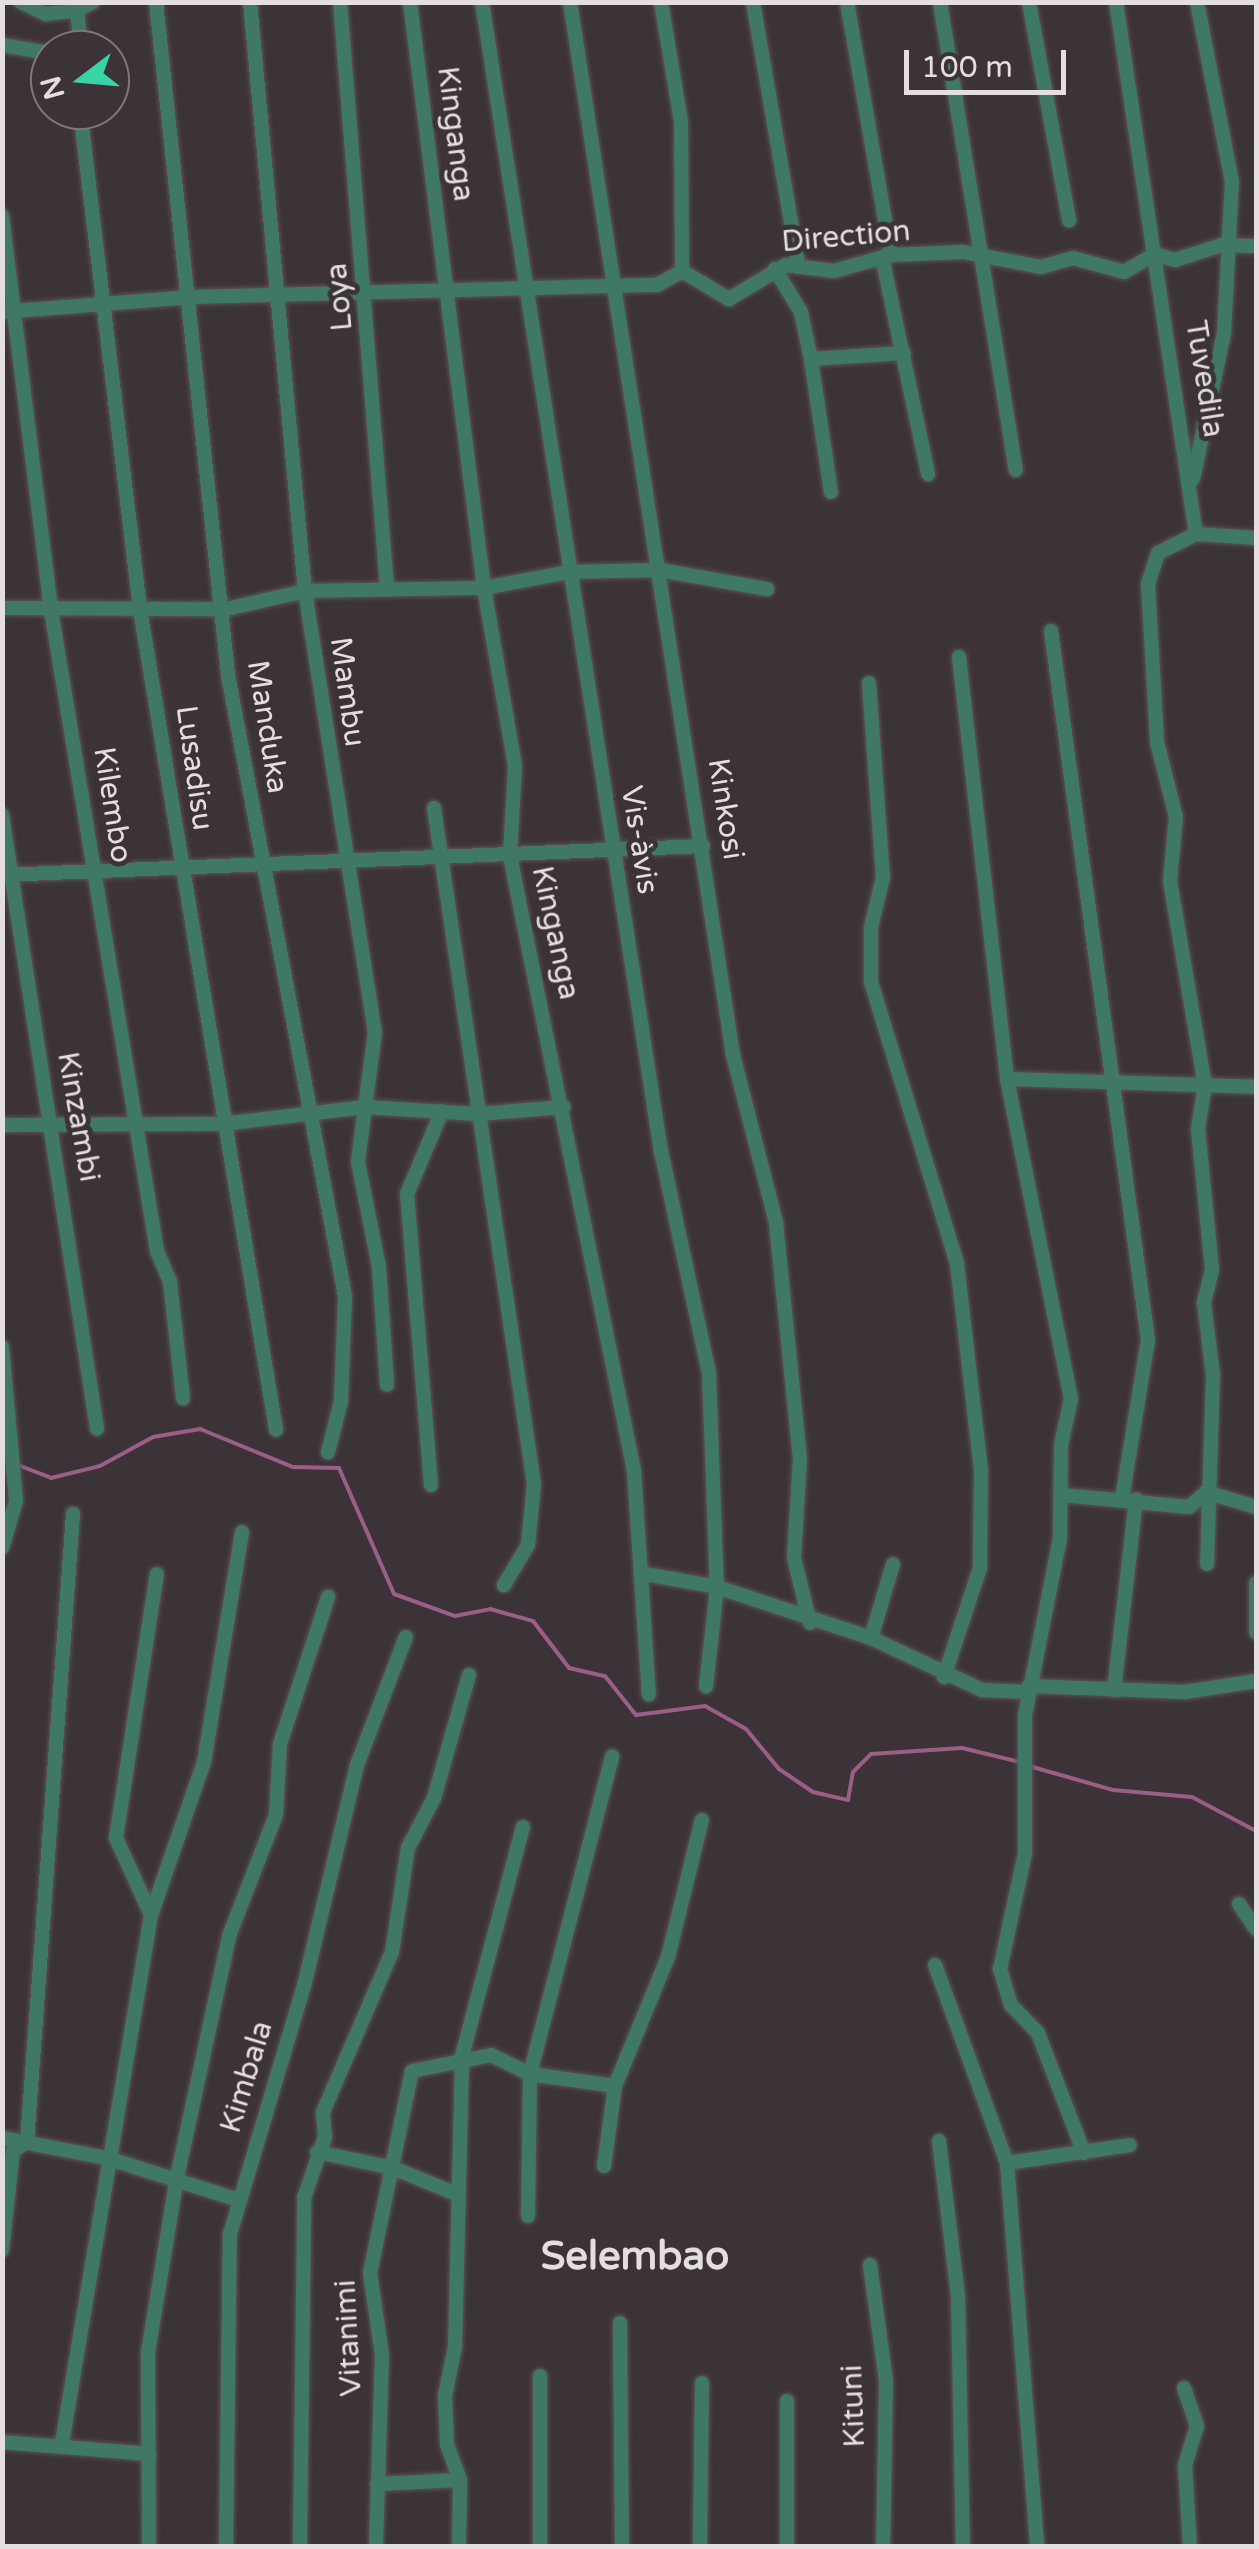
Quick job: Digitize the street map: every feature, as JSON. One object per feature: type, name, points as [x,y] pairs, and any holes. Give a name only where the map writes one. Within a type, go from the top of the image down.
[{"type":"street","points":[[21,2],[46,14],[94,2]]},
{"type":"street","name":"Manduka","points":[[156,2],[191,298],[210,525],[226,609],[234,711],[314,1115],[318,1183],[345,1296],[341,1400],[328,1452]]},
{"type":"street","name":"Mambu","points":[[250,2],[305,591],[344,862],[375,1032],[358,1162],[379,1267],[387,1384]]},
{"type":"street","name":"Loya","points":[[340,2],[368,296],[387,587]]},
{"type":"street","name":"Kinganga","points":[[410,2],[484,588],[515,766],[510,856],[564,1107],[634,1471],[646,1574],[650,1694]]},
{"type":"street","name":"Vis-àvis","points":[[482,2],[661,1150],[709,1373],[717,1588],[706,1686]]},
{"type":"street","name":"Kinkosi","points":[[570,2],[733,1054],[776,1224],[800,1459],[794,1558],[810,1622]]},
{"type":"street","points":[[9,312],[191,298],[278,300],[672,283],[682,271],[682,121],[661,2]]},
{"type":"street","points":[[753,2],[799,268]]},
{"type":"street","points":[[848,2],[887,256],[928,474]]},
{"type":"street","points":[[940,2],[977,252],[1016,470]]},
{"type":"street","points":[[1029,2],[1070,220]]},
{"type":"street","name":"Tuvedila","points":[[1116,2],[1192,480],[1196,534]]},
{"type":"street","points":[[1192,480],[1207,442],[1224,333],[1232,182],[1197,2]]},
{"type":"street","points":[[2,45],[30,50]]},
{"type":"street","name":"Lusadisu","points":[[82,130],[99,304],[140,609],[180,872],[276,1430]]},
{"type":"street","name":"Kilembo","points":[[2,216],[9,312],[51,610],[157,1251],[170,1282],[183,1398]]},
{"type":"street","name":"Direction","points":[[682,271],[729,300],[747,295],[775,269],[834,271],[887,256],[977,252],[1006,264],[1041,267],[1072,258],[1124,272],[1156,254],[1184,259],[1228,245],[1256,246]]},
{"type":"street","points":[[775,269],[801,312],[832,492]]},
{"type":"street","points":[[811,359],[904,353]]},
{"type":"street","points":[[1207,1564],[1206,1492],[1213,1374],[1198,1129],[1205,1085],[1170,882],[1176,817],[1158,742],[1149,570],[1158,554],[1196,534],[1256,538]]},
{"type":"street","points":[[2,608],[226,609],[305,591],[484,588],[569,572],[660,570],[767,589]]},
{"type":"street","points":[[1051,631],[1108,1083],[1148,1340],[1129,1498],[1114,1690]]},
{"type":"street","points":[[959,657],[1007,1079],[1070,1393],[1060,1538],[1025,1715],[1025,1853],[1000,1969],[1011,2005],[1038,2033],[1084,2153]]},
{"type":"street","points":[[868,683],[883,877],[871,927],[872,982],[957,1264],[981,1469],[980,1568],[944,1677]]},
{"type":"street","points":[[434,808],[536,1502],[528,1545],[504,1585]]},
{"type":"street","name":"Kinzambi","points":[[2,815],[97,1429]]},
{"type":"street","points":[[10,874],[96,876],[440,853],[614,854],[703,846]]},
{"type":"street","points":[[1007,1079],[1256,1086]]},
{"type":"street","points":[[2,1125],[136,1120],[222,1124],[365,1106],[478,1114],[564,1107]]},
{"type":"street","points":[[431,1485],[407,1194],[442,1111]]},
{"type":"street","points":[[2,1346],[16,1464],[2,1548]]},
{"type":"street","points":[[1062,1495],[1189,1506],[1206,1492]]},
{"type":"street","points":[[1206,1492],[1256,1508]]},
{"type":"street","points":[[27,2142],[73,1514]]},
{"type":"street","points":[[62,2443],[151,1915],[204,1762],[242,1532]]},
{"type":"street","points":[[871,1638],[893,1564]]},
{"type":"street","points":[[151,1915],[116,1838],[157,1574]]},
{"type":"street","points":[[646,1574],[717,1588],[810,1622],[871,1638],[944,1677],[1029,1689],[1200,1692],[1256,1681]]},
{"type":"street","points":[[1256,1583],[1256,1632]]},
{"type":"street","points":[[148,2546],[148,2352],[176,2182],[230,1936],[276,1815],[280,1744],[328,1597]]},
{"type":"street","name":"Kimbala","points":[[226,2546],[225,2268],[238,2200],[304,1986],[358,1765],[406,1637]]},
{"type":"street","points":[[300,2546],[300,2231],[323,2112],[392,1952],[408,1848],[434,1798],[469,1675]]},
{"type":"street","points":[[528,2216],[530,2074],[612,1756]]},
{"type":"street","points":[[604,2166],[616,2086],[668,1957],[702,1820]]},
{"type":"street","points":[[459,2546],[460,2480],[447,2444],[445,2396],[455,2348],[454,2193],[462,2056],[523,1827]]},
{"type":"street","points":[[1238,1904],[1256,1929]]},
{"type":"street","points":[[934,1965],[1007,2163],[1038,2546]]},
{"type":"street","points":[[462,2056],[491,2055],[530,2074],[616,2086]]},
{"type":"street","name":"Vitanimi","points":[[376,2546],[382,2355],[370,2274],[412,2071],[462,2056]]},
{"type":"street","points":[[2,2138],[107,2158],[238,2200]]},
{"type":"street","points":[[939,2141],[958,2295],[963,2546]]},
{"type":"street","points":[[2,2250],[13,2151],[27,2142]]},
{"type":"street","points":[[1007,2163],[1130,2146]]},
{"type":"street","points":[[317,2152],[393,2168],[454,2193]]},
{"type":"street","name":"Kituni","points":[[870,2265],[886,2380],[883,2546]]},
{"type":"street","points":[[620,2323],[622,2546]]},
{"type":"street","points":[[540,2376],[540,2546]]},
{"type":"street","points":[[700,2546],[702,2383]]},
{"type":"street","points":[[1184,2388],[1197,2426],[1185,2466],[1190,2546]]},
{"type":"street","points":[[787,2401],[787,2546]]},
{"type":"street","points":[[2,2442],[62,2443],[150,2454]]},
{"type":"street","points":[[378,2484],[460,2480]]},
{"type":"waterway","points":[[15,1464],[51,1478],[100,1466],[153,1437],[200,1429],[293,1467],[339,1468],[394,1594],[455,1616],[490,1609],[533,1621],[569,1668],[605,1676],[636,1715],[705,1706],[746,1729],[779,1769],[813,1792],[848,1800],[853,1772],[871,1754],[962,1748],[1020,1762]]},
{"type":"waterway","points":[[1029,1766],[1113,1790],[1192,1797],[1256,1831]]},
{"type":"district","name":"Selembao","points":[[635,2256]]}]
